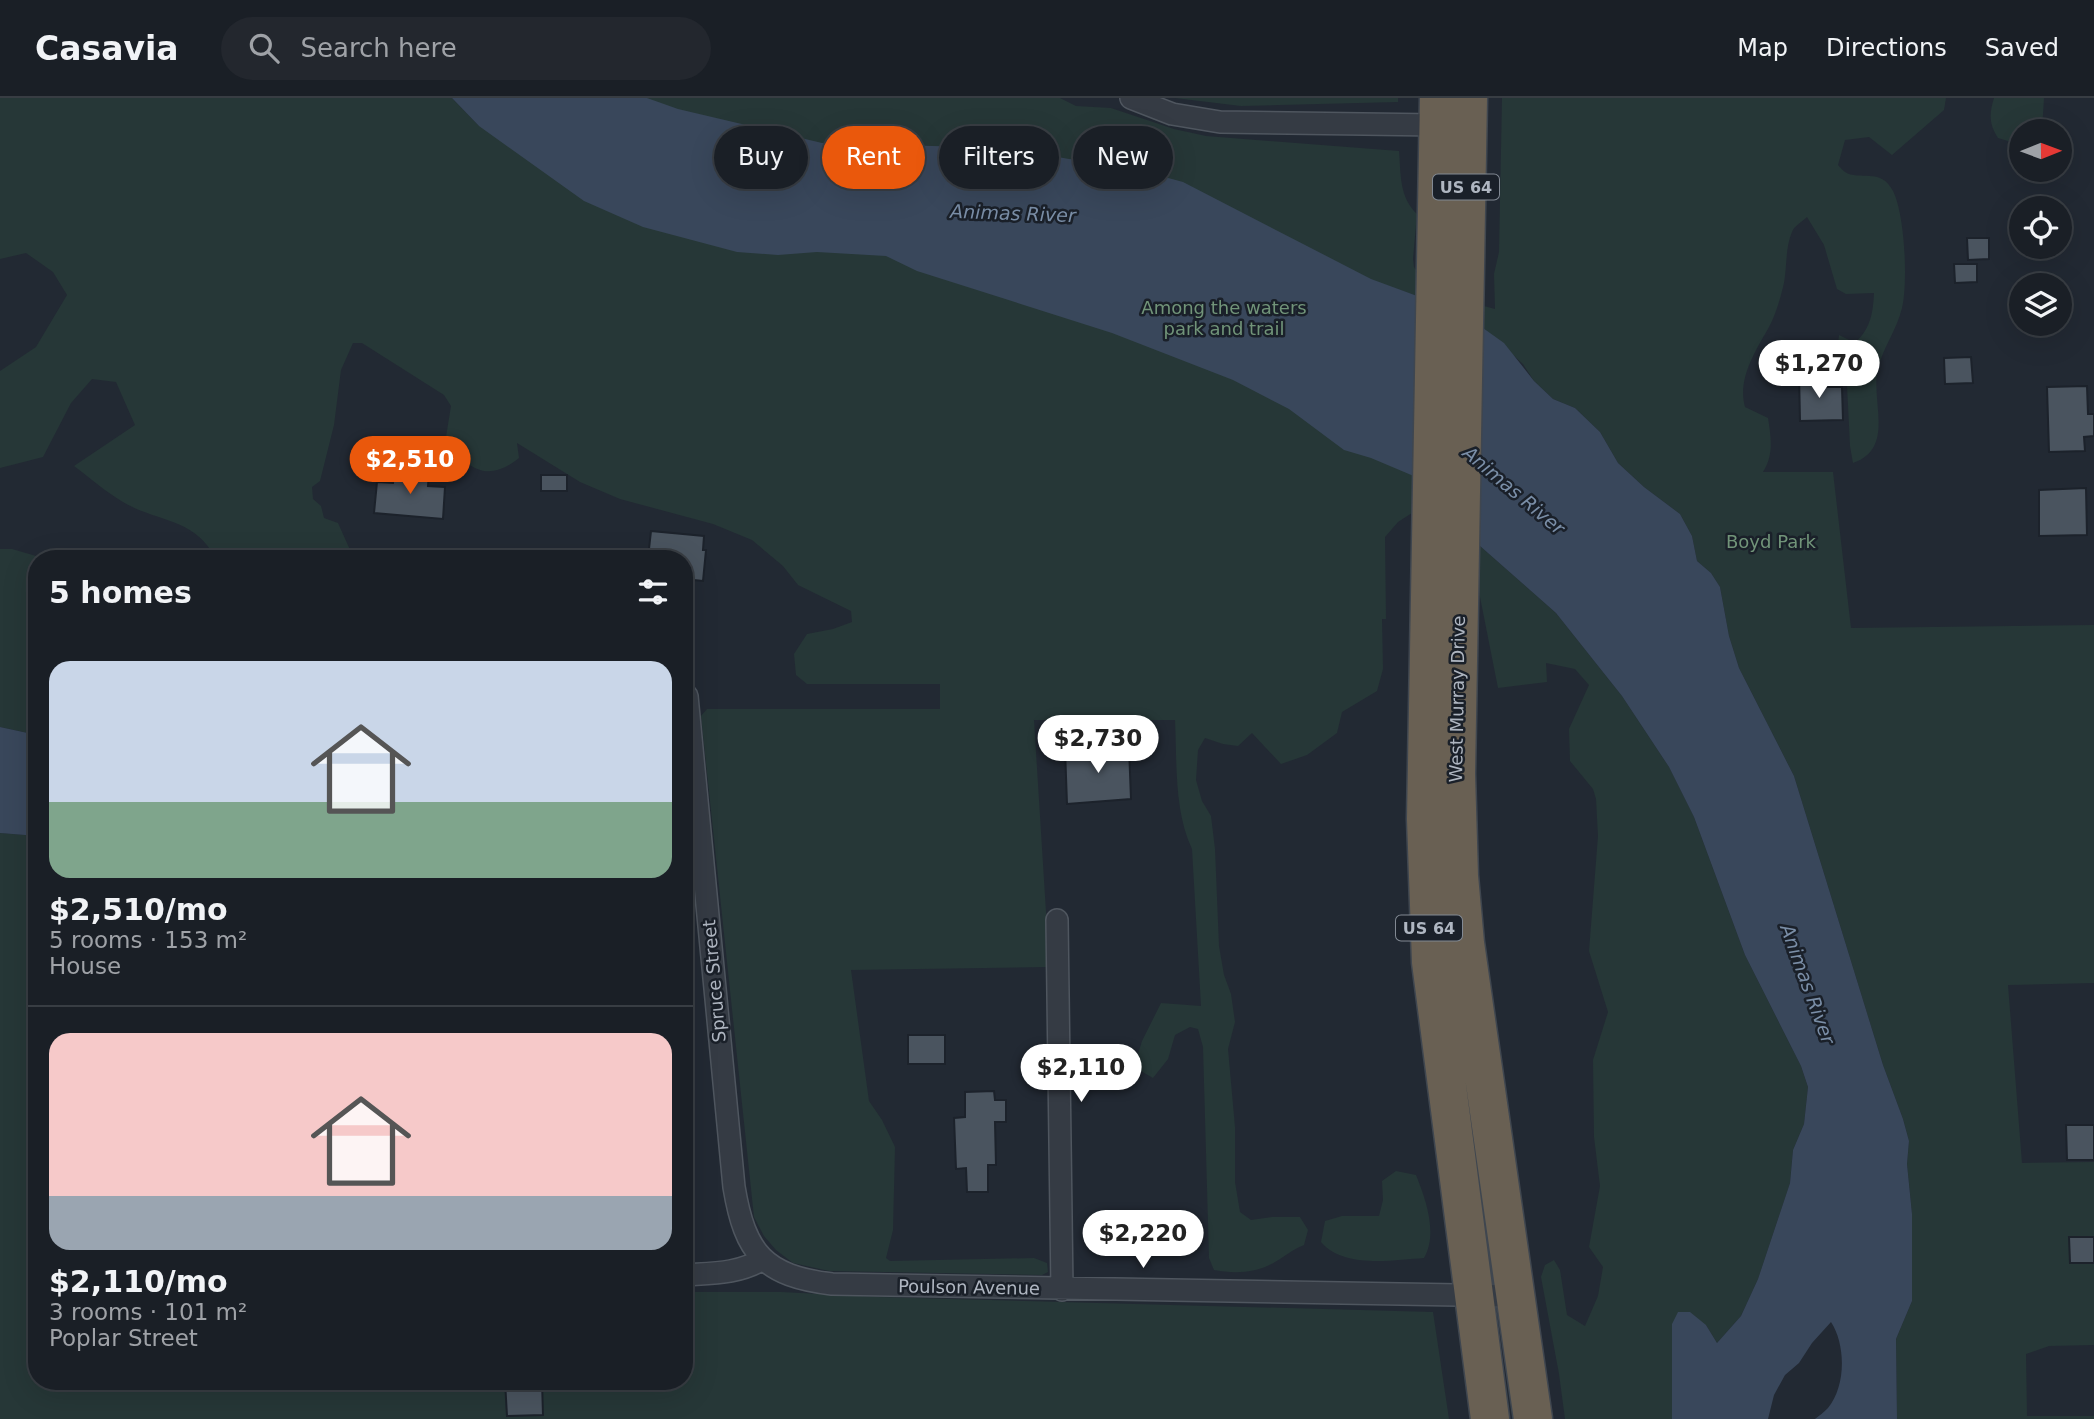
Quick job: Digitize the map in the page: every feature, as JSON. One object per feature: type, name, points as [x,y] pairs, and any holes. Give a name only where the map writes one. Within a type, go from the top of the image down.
[{"type":"highway","name":"West Murray Drive","points":[[1468,98],[1451,265],[1445,568],[1426,819],[1429,943],[1473,1296]]},
{"type":"highway","name":"West Murray Drive","points":[[1439,111],[1451,265]]},
{"type":"highway","name":"West Murray Drive","points":[[1445,568],[1460,896],[1516,1296]]},
{"type":"highway","name":"US 64","points":[[1473,1296],[1490,1419]]},
{"type":"highway","name":"US 64","points":[[1516,1296],[1533,1419]]},
{"type":"street","points":[[1131,98],[1172,114],[1220,122],[1439,111]]},
{"type":"street","name":"Spruce Street","points":[[693,768],[734,1188],[743,1231],[750,1246],[763,1259]]},
{"type":"street","points":[[1057,920],[1062,1290]]},
{"type":"street","points":[[693,1275],[731,1273],[748,1268],[763,1259]]},
{"type":"street","name":"Poulson Avenue","points":[[763,1259],[780,1271],[807,1281],[832,1284],[1516,1296]]},
{"type":"green space","name":"Among the waters park and trail","points":[[0,98],[452,98],[479,126],[477,98],[1060,98],[1076,106],[1111,108],[1165,126],[1073,126],[1073,189],[1173,189],[1173,129],[1206,136],[1399,151],[1404,193],[1417,214],[1413,259],[1414,267],[1421,277],[1420,297],[1383,284],[1416,477],[1415,511],[1398,522],[1385,537],[1386,619],[1382,619],[1383,669],[1377,691],[1342,712],[1337,733],[1307,755],[1281,764],[1252,733],[1238,746],[1205,738],[1198,750],[1196,780],[1202,801],[1211,816],[1219,946],[1235,1022],[1228,1049],[1235,1127],[1235,1182],[1240,1212],[1251,1220],[1300,1217],[1308,1230],[1304,1245],[1275,1262],[1253,1270],[1214,1270],[1209,1258],[1203,1047],[1198,1029],[1190,1027],[1175,1035],[1168,1059],[1153,1078],[1134,1067],[1142,1041],[1161,1003],[1201,1006],[1192,849],[1179,803],[1175,720],[1034,720],[1047,967],[851,970],[869,1101],[895,1147],[893,1230],[886,1258],[890,1261],[1034,1258],[1047,1263],[1048,1272],[1042,1275],[829,1271],[793,1263],[764,1236],[754,1217],[701,716],[707,709],[940,709],[940,684],[807,684],[796,675],[794,654],[807,634],[852,622],[851,611],[798,585],[783,566],[752,540],[713,524],[620,499],[580,482],[517,443],[519,458],[507,466],[488,471],[471,466],[445,443],[451,406],[444,395],[362,343],[353,343],[341,370],[334,425],[320,481],[312,487],[313,499],[321,506],[324,518],[338,523],[350,550],[210,550],[197,535],[186,528],[136,509],[117,498],[74,466],[135,425],[116,382],[92,379],[71,403],[43,457],[0,468],[0,371],[36,347],[67,295],[53,272],[26,253],[0,259]]},
{"type":"green space","points":[[1175,98],[1398,98],[1398,102],[1241,106]]},
{"type":"green space","name":"Boyd Park","points":[[1502,98],[1946,98],[1944,110],[1892,155],[1869,137],[1845,140],[1838,165],[1851,174],[1876,177],[1888,184],[1897,202],[1903,232],[1904,296],[1900,316],[1878,368],[1876,381],[1879,422],[1874,446],[1866,456],[1853,463],[1847,385],[1837,357],[1839,335],[1857,341],[1868,325],[1874,293],[1846,294],[1837,289],[1824,245],[1807,217],[1792,232],[1780,300],[1749,365],[1743,396],[1745,407],[1768,418],[1770,452],[1763,472],[1833,472],[1851,628],[2094,625],[2094,983],[2008,985],[2022,1163],[2094,1162],[2094,1345],[2049,1346],[2026,1354],[2027,1416],[2094,1416],[2094,1419],[1897,1419],[1896,1339],[1912,1301],[1912,1214],[1907,1164],[1909,1141],[1903,1119],[1883,1065],[1794,776],[1739,668],[1729,636],[1720,587],[1711,573],[1697,561],[1692,536],[1680,514],[1618,463],[1600,432],[1575,408],[1553,399],[1534,381],[1523,364],[1483,328],[1484,306],[1495,309],[1494,274],[1499,252]]},
{"type":"green space","points":[[1994,98],[2044,98],[2043,119],[2009,119],[2009,141],[1998,138],[1993,128],[1991,109]]},
{"type":"green space","points":[[1480,546],[1556,613],[1622,696],[1669,767],[1694,817],[1745,955],[1801,1066],[1808,1087],[1804,1124],[1793,1150],[1790,1183],[1758,1279],[1741,1316],[1717,1343],[1706,1325],[1673,1406],[1672,1419],[1565,1419],[1541,1277],[1545,1265],[1554,1260],[1560,1270],[1567,1315],[1585,1326],[1598,1296],[1603,1267],[1589,1247],[1600,1186],[1594,1137],[1593,1060],[1608,1012],[1589,951],[1598,836],[1596,799],[1593,789],[1570,761],[1569,729],[1589,685],[1575,669],[1546,663],[1547,682],[1498,688],[1479,592]]},
{"type":"green space","points":[[0,549],[12,549],[28,554],[28,733],[0,727]]},
{"type":"green space","points":[[0,833],[28,835],[28,1390],[693,1390],[693,1292],[781,1292],[1433,1312],[1449,1419],[0,1419]]},
{"type":"green space","points":[[1396,1171],[1416,1175],[1423,1195],[1430,1228],[1428,1249],[1424,1258],[1384,1261],[1356,1259],[1331,1251],[1321,1242],[1325,1221],[1342,1216],[1379,1216],[1383,1200],[1382,1181]]},
{"type":"water","name":"Animas River","points":[[452,98],[647,98],[678,109],[750,126],[714,126],[714,189],[808,189],[808,140],[822,143],[822,189],[925,189],[925,146],[939,146],[939,189],[1059,189],[1059,157],[1073,159],[1073,189],[1173,189],[1173,179],[1371,279],[1420,297],[1483,328],[1504,343],[1534,381],[1553,399],[1575,408],[1600,432],[1618,463],[1680,514],[1692,536],[1697,561],[1711,573],[1720,587],[1729,636],[1739,668],[1794,776],[1909,1141],[1907,1164],[1912,1214],[1912,1301],[1896,1339],[1897,1419],[1815,1419],[1834,1399],[1841,1377],[1839,1342],[1831,1322],[1799,1363],[1785,1375],[1774,1395],[1768,1419],[1672,1419],[1672,1324],[1678,1312],[1690,1312],[1706,1325],[1717,1343],[1741,1316],[1758,1279],[1790,1183],[1793,1150],[1804,1124],[1808,1087],[1801,1066],[1745,955],[1694,817],[1669,767],[1622,696],[1556,613],[1480,546],[1416,477],[1344,450],[1289,409],[1233,380],[1112,333],[917,271],[886,256],[817,252],[778,255],[737,252],[643,227],[584,201],[479,126]]},
{"type":"water","points":[[0,727],[28,733],[28,835],[0,833]]},
{"type":"building","points":[[1967,238],[1989,238],[1989,259],[1968,260]]},
{"type":"building","points":[[1954,264],[1977,264],[1977,282],[1955,283]]},
{"type":"building","points":[[1971,357],[1973,383],[1945,384],[1944,358]]},
{"type":"building","points":[[1820,372],[1821,387],[1842,387],[1843,420],[1800,421],[1799,373]]},
{"type":"building","points":[[2087,386],[2088,414],[2094,414],[2094,436],[2084,437],[2085,451],[2049,452],[2047,387]]},
{"type":"building","points":[[394,470],[429,473],[428,486],[445,487],[443,519],[374,513],[377,482],[393,483]]},
{"type":"building","points":[[541,475],[567,475],[567,491],[541,491]]},
{"type":"building","points":[[2086,488],[2087,535],[2039,536],[2039,490]]},
{"type":"building","points":[[651,531],[704,536],[703,550],[706,550],[703,581],[693,580],[693,550],[649,550]]},
{"type":"building","points":[[1129,747],[1131,799],[1067,804],[1065,749]]},
{"type":"building","points":[[908,1035],[945,1035],[945,1064],[908,1064]]},
{"type":"building","points":[[994,1091],[995,1100],[1006,1100],[1006,1122],[995,1122],[996,1165],[988,1165],[988,1192],[967,1192],[966,1168],[956,1169],[954,1118],[965,1117],[965,1092]]},
{"type":"building","points":[[2066,1125],[2094,1125],[2094,1160],[2067,1160]]},
{"type":"building","points":[[2069,1237],[2094,1237],[2094,1263],[2070,1263]]},
{"type":"building","points":[[506,1390],[542,1390],[543,1415],[507,1416]]}]
